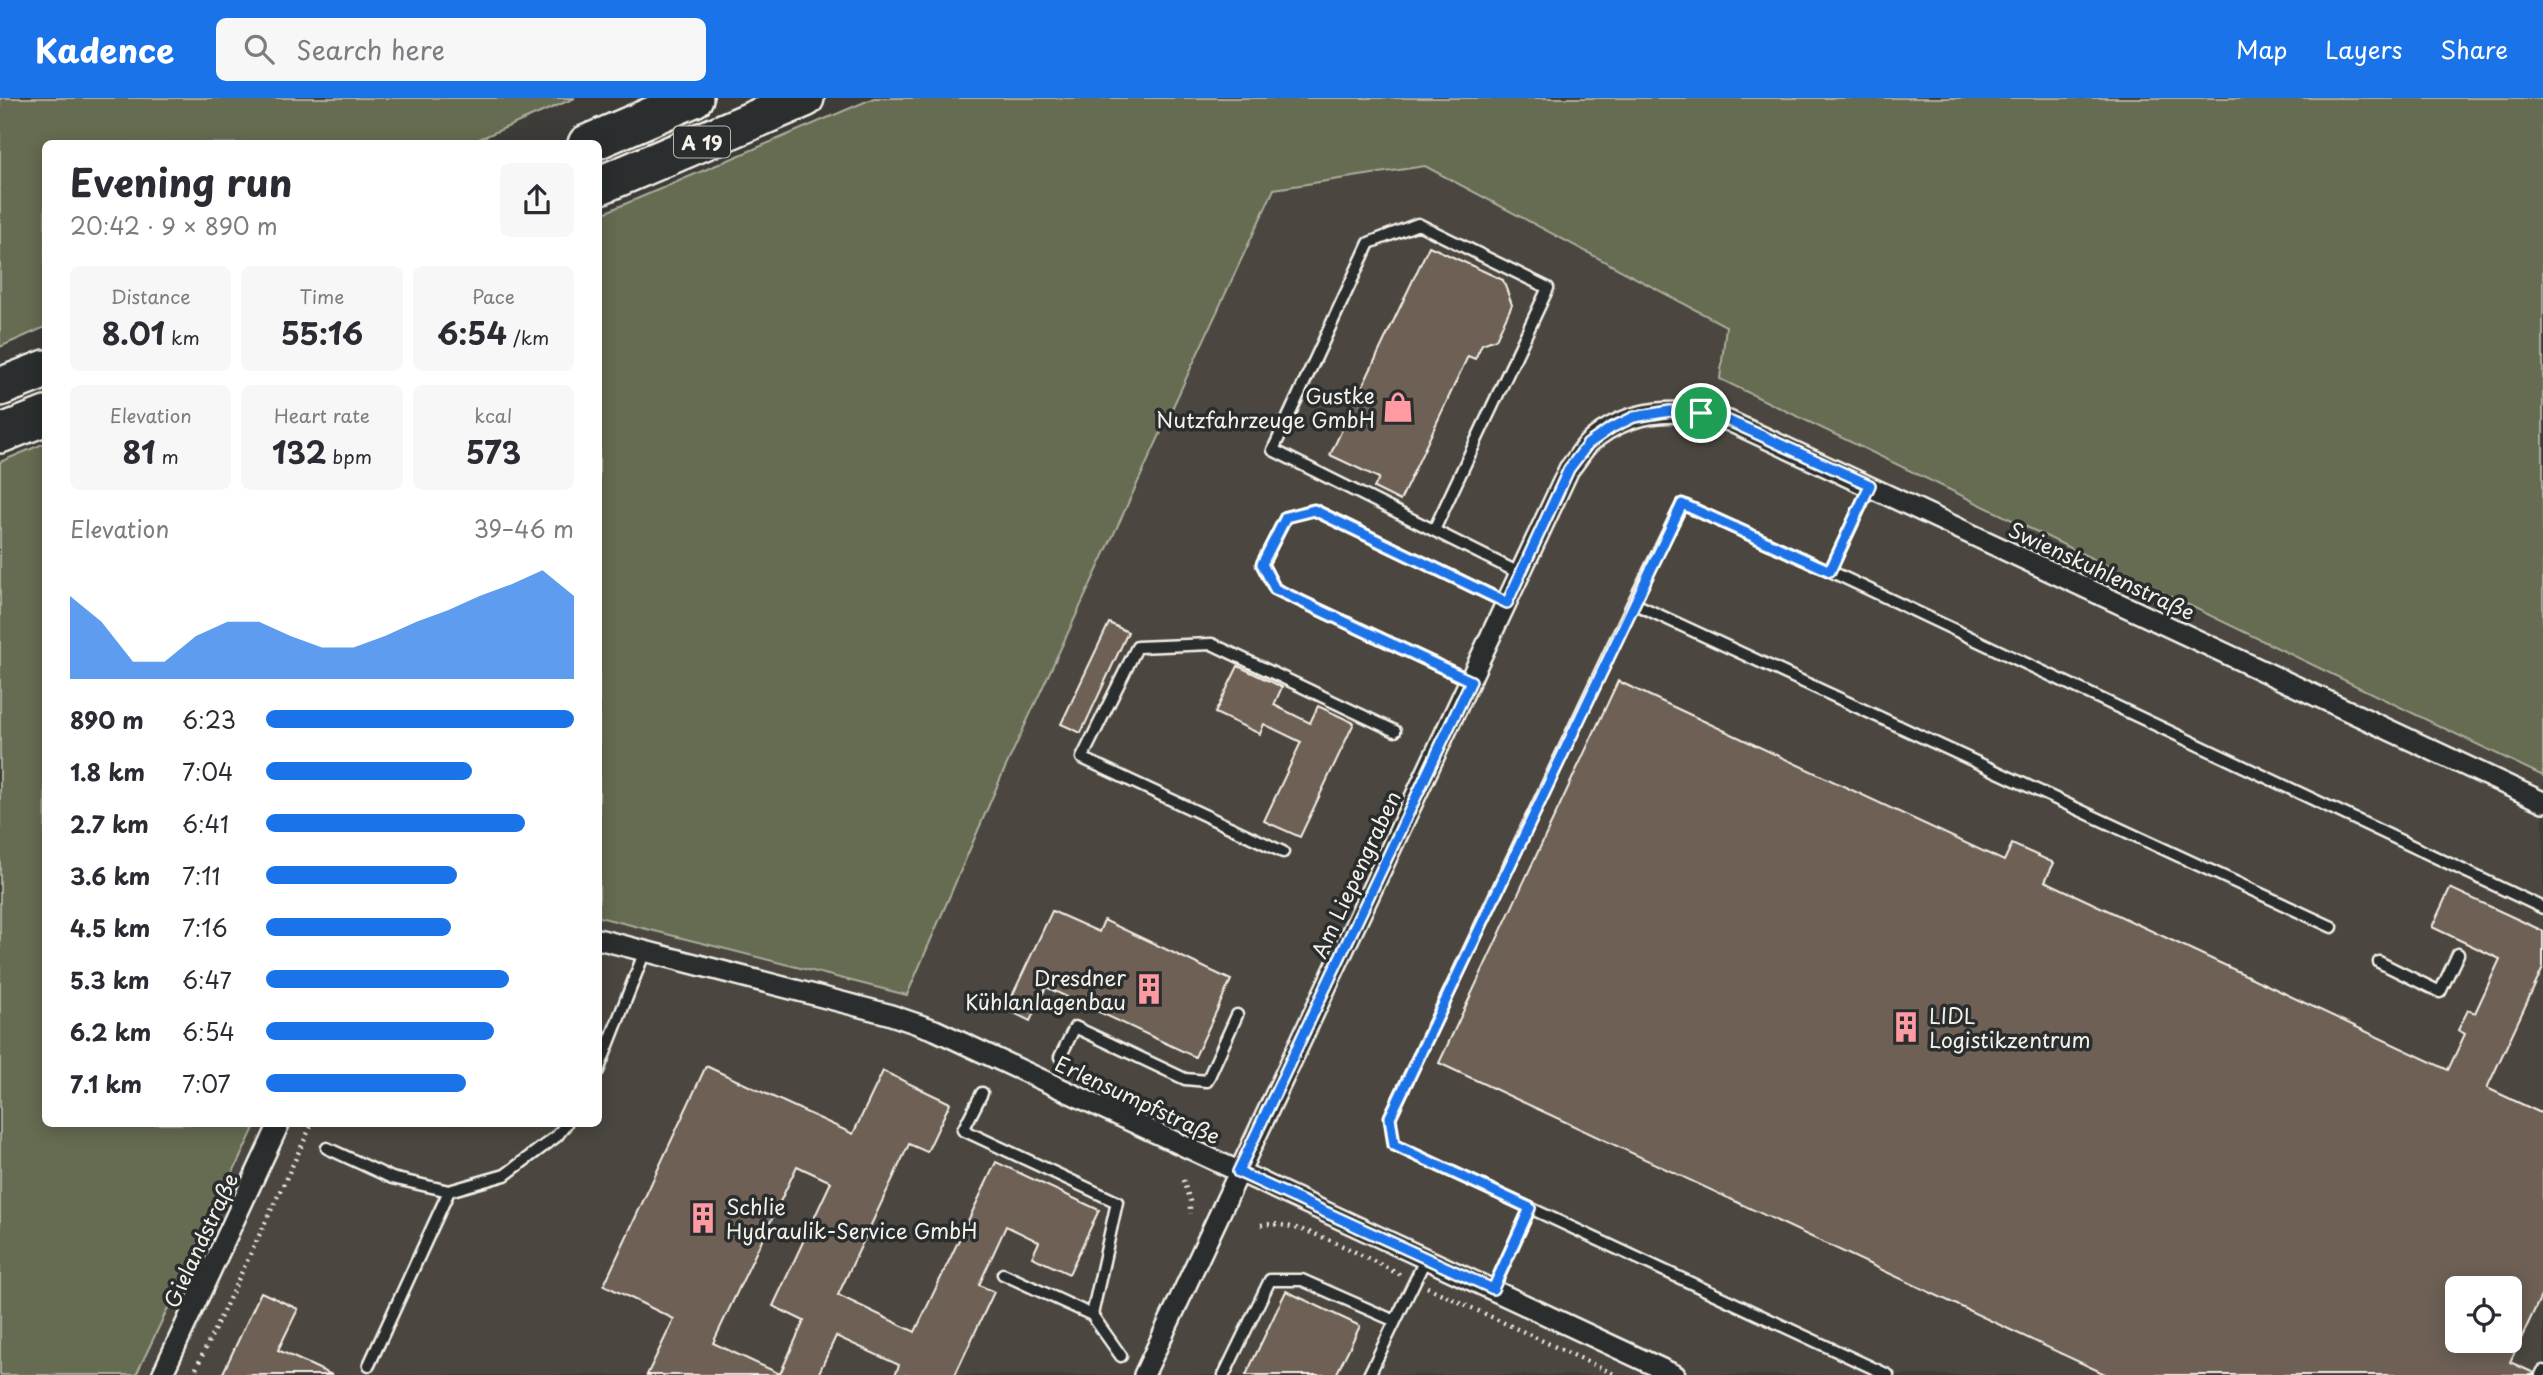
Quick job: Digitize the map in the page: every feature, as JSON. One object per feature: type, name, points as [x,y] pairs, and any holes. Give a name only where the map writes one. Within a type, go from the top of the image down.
[{"type":"highway","name":"A 19","points":[[596,140],[694,98]]},
{"type":"highway","name":"A 19","points":[[602,184],[805,98]]},
{"type":"highway","points":[[0,387],[42,371]]},
{"type":"highway","points":[[0,434],[42,418]]},
{"type":"street","name":"Swienskuhlenstraße","points":[[1634,417],[1670,411],[1701,413],[1729,421],[2543,802]]},
{"type":"street","name":"Am Liepengraben","points":[[1144,1375],[1569,469],[1588,444],[1611,428],[1634,417]]},
{"type":"street","name":"Erlensumpfstraße","points":[[602,940],[888,1014],[934,1030],[1672,1374]]},
{"type":"street","name":"Gielandstraße","points":[[162,1375],[278,1127]]},
{"type":"lane","points":[[1434,530],[1548,288],[1418,224],[1369,243],[1273,450],[1521,574]]},
{"type":"lane","points":[[1830,571],[1870,485]]},
{"type":"lane","points":[[1888,1375],[1394,1145],[1390,1117],[1682,504],[1830,571],[2543,908]]},
{"type":"lane","points":[[1471,681],[1275,589],[1262,564],[1286,517],[1314,510],[1507,603]]},
{"type":"lane","points":[[1633,603],[2332,928]]},
{"type":"lane","points":[[1283,852],[1082,758],[1137,647],[1212,644],[1395,731]]},
{"type":"lane","points":[[602,1061],[645,950]]},
{"type":"lane","points":[[2379,962],[2440,992],[2458,954]]},
{"type":"lane","points":[[1060,1057],[1075,1027],[1185,1079],[1207,1081],[1237,1016]]},
{"type":"lane","points":[[982,1093],[963,1130],[1117,1202],[1092,1315]]},
{"type":"lane","points":[[327,1148],[392,1178],[449,1191],[505,1175],[557,1136],[564,1127]]},
{"type":"lane","points":[[369,1365],[449,1191]]},
{"type":"lane","points":[[1493,1289],[1530,1208]]},
{"type":"lane","points":[[1369,1375],[1426,1258]]},
{"type":"lane","points":[[1003,1274],[1092,1315],[1121,1356]]},
{"type":"lane","points":[[1224,1375],[1269,1280],[1302,1280],[1395,1321]]},
{"type":"path","points":[[193,1375],[311,1127]]},
{"type":"path","points":[[1182,1180],[1190,1201],[1190,1214]]},
{"type":"path","points":[[1261,1225],[1273,1223],[1311,1233],[1616,1375]]},
{"type":"shaded area","points":[[1425,166],[1726,326],[1720,379],[2543,776],[2543,1375],[136,1375],[255,1127],[602,1127],[602,918],[907,995],[1001,777],[1274,189]]},
{"type":"green space","points":[[0,98],[575,98],[477,140],[42,140],[42,328],[0,347]]},
{"type":"green space","points":[[874,98],[2543,98],[2543,776],[1720,379],[1726,326],[1425,166],[1274,189],[1001,777],[907,995],[602,918],[602,214]]},
{"type":"green space","points":[[42,444],[42,1127],[255,1127],[136,1375],[0,1375],[0,462]]},
{"type":"building","name":"Gustke Nutzfahrzeuge GmbH","points":[[1429,246],[1503,280],[1512,305],[1496,339],[1482,344],[1475,359],[1468,356],[1400,501],[1374,488],[1379,478],[1330,455]]},
{"type":"building","points":[[1109,623],[1128,632],[1081,733],[1061,724]]},
{"type":"building","points":[[1238,666],[1282,687],[1274,705],[1310,723],[1318,706],[1354,723],[1300,837],[1264,821],[1301,742],[1264,724],[1260,734],[1215,713]]},
{"type":"building","name":"LIDL Logistikzentrum","points":[[1618,681],[2004,861],[2012,844],[2054,863],[2045,881],[2448,1070],[2465,1034],[2458,1030],[2468,1010],[2475,1013],[2500,959],[2432,927],[2450,888],[2543,931],[2543,968],[2487,1088],[2543,1114],[2543,1292],[2522,1337],[2522,1276],[2445,1276],[2445,1353],[2514,1353],[2510,1362],[2534,1375],[2107,1375],[1439,1063]]},
{"type":"building","name":"Dresdner Kühlanlagenbau","points":[[1052,911],[1099,932],[1104,920],[1231,980],[1195,1057],[1046,987],[1030,1021],[1006,1009]]},
{"type":"building","name":"Schlie Hydraulik-Service GmbH","points":[[706,1066],[853,1134],[883,1071],[950,1103],[927,1152],[909,1144],[838,1295],[915,1332],[996,1162],[1099,1210],[1069,1274],[1032,1257],[1039,1242],[1006,1226],[979,1285],[994,1292],[955,1375],[895,1375],[899,1365],[836,1336],[818,1375],[647,1375],[674,1319],[604,1285]],"holes":[[[797,1166],[831,1182],[773,1306],[804,1321],[780,1374],[713,1343]]]},
{"type":"building","points":[[1286,1291],[1360,1326],[1336,1375],[1246,1375]]},
{"type":"building","points":[[261,1292],[298,1309],[278,1350],[332,1375],[222,1375]]},
{"type":"place","name":"Gustke Nutzfahrzeuge GmbH","points":[[1398,407]]},
{"type":"place","name":"Dresdner Kühlanlagenbau","points":[[1149,989]]},
{"type":"place","name":"LIDL Logistikzentrum","points":[[1906,1027]]},
{"type":"place","name":"Schlie Hydraulik-Service GmbH","points":[[703,1218]]},
{"type":"route","points":[[1670,411],[1701,413],[1729,421],[1870,485],[1830,571],[1682,504],[1390,1117],[1394,1145],[1530,1208],[1493,1289],[1238,1172],[1471,681],[1275,589],[1262,564],[1286,517],[1314,510],[1507,603],[1569,469],[1588,444],[1611,428],[1634,417],[1670,411]]}]
